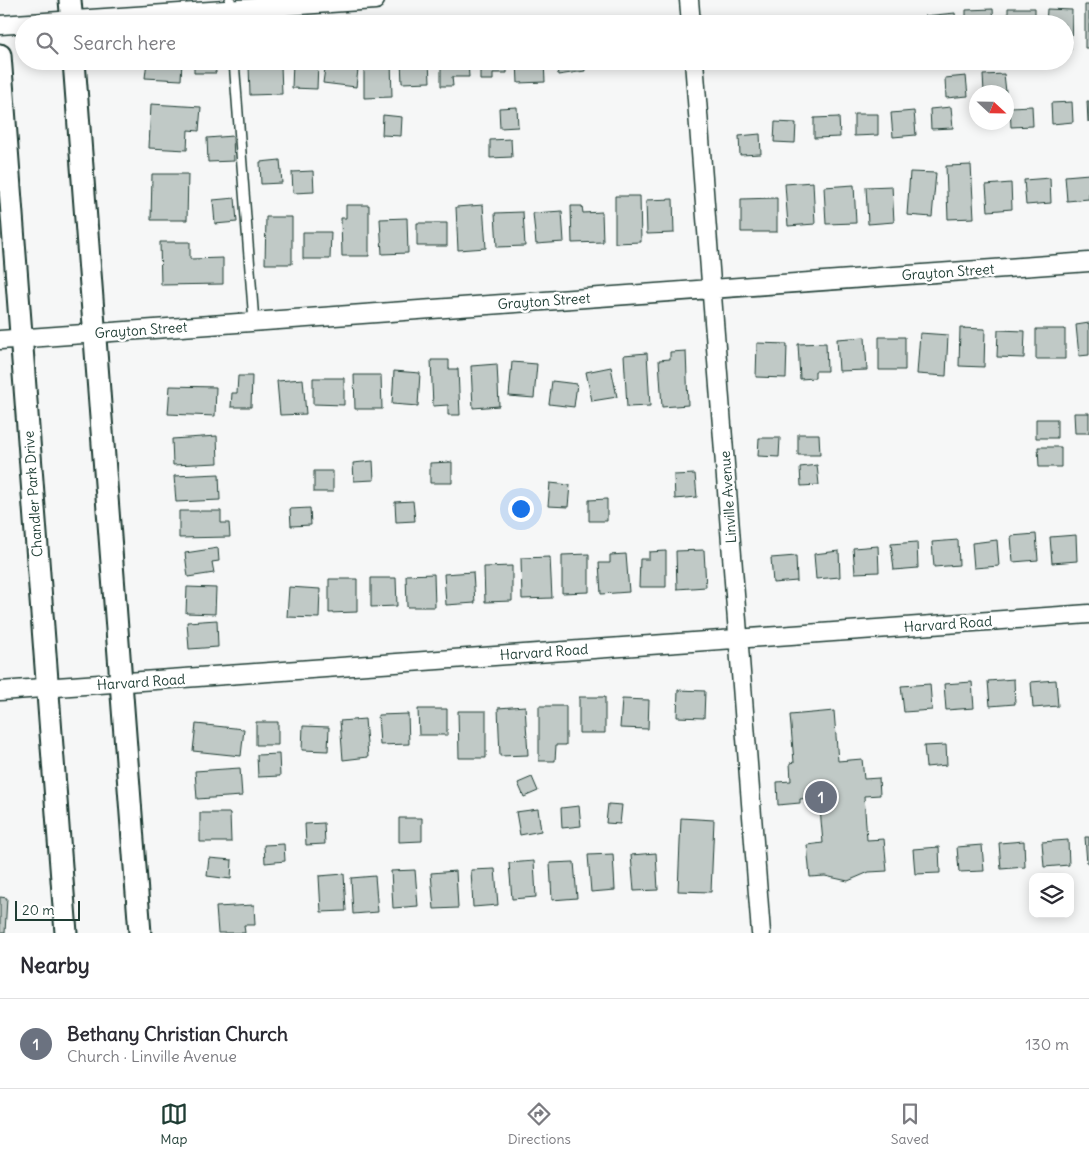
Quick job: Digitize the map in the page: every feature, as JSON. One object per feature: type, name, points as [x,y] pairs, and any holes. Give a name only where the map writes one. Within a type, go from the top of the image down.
[{"type":"street","points":[[71,15],[231,11],[375,0]]},
{"type":"street","points":[[689,0],[690,15]]},
{"type":"street","points":[[0,25],[15,23]]},
{"type":"street","name":"Chandler Park Drive","points":[[0,55],[10,339],[48,688],[66,933]]},
{"type":"street","points":[[75,70],[140,933]]},
{"type":"street","name":"Linville Avenue","points":[[695,70],[761,933]]},
{"type":"street","name":"Grayton Street","points":[[10,339],[1089,262]]},
{"type":"street","name":"Harvard Road","points":[[0,692],[1089,614]]},
{"type":"lane","points":[[235,70],[254,322]]},
{"type":"building","points":[[1085,5],[1089,5],[1089,48],[1085,48]]},
{"type":"building","points":[[1008,8],[1035,8],[1035,15],[1008,15]]},
{"type":"building","points":[[993,9],[993,15],[966,15],[966,10]]},
{"type":"building","points":[[1047,9],[1072,10],[1072,15],[1047,15]]},
{"type":"building","points":[[955,13],[955,15],[935,15]]},
{"type":"building","points":[[146,70],[182,70],[181,80],[145,78]]},
{"type":"building","points":[[194,70],[216,70],[216,73],[194,73]]},
{"type":"building","points":[[249,70],[281,70],[282,94],[250,95]]},
{"type":"building","points":[[293,70],[318,70],[317,89],[292,88]]},
{"type":"building","points":[[325,70],[358,70],[356,87],[323,83]]},
{"type":"building","points":[[364,70],[391,70],[392,97],[364,98]]},
{"type":"building","points":[[401,70],[429,70],[430,82],[402,83]]},
{"type":"building","points":[[441,70],[469,70],[469,77],[452,77],[453,86],[441,86]]},
{"type":"building","points":[[480,70],[507,70],[507,73],[493,73],[493,80],[480,80]]},
{"type":"building","points":[[517,70],[544,70],[545,82],[518,83]]},
{"type":"building","points":[[557,70],[585,70],[585,71],[558,75]]},
{"type":"building","points":[[1004,74],[1005,85],[984,85],[983,75]]},
{"type":"building","points":[[966,76],[968,96],[946,98],[945,78]]},
{"type":"building","points":[[1087,101],[1089,101],[1088,122]]},
{"type":"building","points":[[1072,102],[1073,122],[1052,124],[1051,103]]},
{"type":"building","points":[[151,104],[201,107],[199,131],[188,130],[187,150],[149,148]]},
{"type":"building","points":[[1032,106],[1033,126],[1014,127],[1014,107]]},
{"type":"building","points":[[517,107],[518,127],[500,128],[499,108]]},
{"type":"building","points":[[951,107],[953,128],[931,129],[930,109]]},
{"type":"building","points":[[914,111],[916,135],[893,137],[891,113]]},
{"type":"building","points":[[854,114],[878,114],[878,135],[854,136]]},
{"type":"building","points":[[383,115],[402,117],[401,136],[382,135]]},
{"type":"building","points":[[839,117],[840,137],[814,138],[814,118]]},
{"type":"building","points":[[775,122],[796,123],[795,143],[774,142]]},
{"type":"building","points":[[760,134],[761,154],[740,155],[739,136]]},
{"type":"building","points":[[233,136],[234,161],[208,162],[207,138]]},
{"type":"building","points":[[511,139],[512,157],[490,158],[490,140]]},
{"type":"building","points":[[280,160],[282,183],[261,184],[260,162]]},
{"type":"building","points":[[971,165],[974,218],[948,219],[946,166]]},
{"type":"building","points":[[313,171],[314,192],[293,193],[292,172]]},
{"type":"building","points":[[910,172],[936,173],[932,217],[907,215]]},
{"type":"building","points":[[152,174],[188,174],[187,220],[151,220]]},
{"type":"building","points":[[1089,174],[1089,199],[1067,201],[1065,176]]},
{"type":"building","points":[[1050,178],[1051,203],[1026,205],[1024,180]]},
{"type":"building","points":[[813,182],[815,224],[788,226],[785,184]]},
{"type":"building","points":[[1011,183],[1012,209],[988,211],[986,185]]},
{"type":"building","points":[[854,185],[856,223],[826,224],[824,187]]},
{"type":"building","points":[[892,186],[894,222],[868,224],[866,187]]},
{"type":"building","points":[[615,196],[640,196],[641,242],[615,243]]},
{"type":"building","points":[[235,198],[237,222],[215,224],[213,200]]},
{"type":"building","points":[[777,198],[777,232],[741,232],[741,199]]},
{"type":"building","points":[[673,199],[674,233],[647,234],[646,200]]},
{"type":"building","points":[[346,205],[369,205],[369,256],[342,256],[341,218],[346,218]]},
{"type":"building","points":[[483,205],[486,248],[458,250],[456,207]]},
{"type":"building","points":[[571,206],[582,206],[583,213],[602,212],[603,242],[572,243]]},
{"type":"building","points":[[562,211],[564,242],[536,244],[533,213]]},
{"type":"building","points":[[523,212],[525,246],[497,247],[495,213]]},
{"type":"building","points":[[266,217],[292,217],[292,264],[265,264]]},
{"type":"building","points":[[407,218],[408,253],[382,254],[380,219]]},
{"type":"building","points":[[417,223],[447,223],[447,246],[417,246]]},
{"type":"building","points":[[303,232],[331,232],[330,259],[303,259]]},
{"type":"building","points":[[160,242],[190,242],[190,259],[223,258],[223,284],[161,285]]},
{"type":"building","points":[[1089,323],[1089,355],[1079,356],[1076,325]]},
{"type":"building","points":[[960,328],[985,329],[984,367],[959,366]]},
{"type":"building","points":[[1036,329],[1065,329],[1065,359],[1036,359]]},
{"type":"building","points":[[998,330],[1025,331],[1024,358],[997,357]]},
{"type":"building","points":[[920,333],[948,335],[946,376],[917,374]]},
{"type":"building","points":[[865,337],[867,370],[839,371],[837,339]]},
{"type":"building","points":[[879,337],[905,337],[905,370],[879,370]]},
{"type":"building","points":[[757,343],[787,344],[786,378],[756,377]]},
{"type":"building","points":[[826,343],[827,371],[815,371],[815,378],[800,379],[798,344]]},
{"type":"building","points":[[686,351],[688,405],[662,407],[659,360],[670,359],[670,352]]},
{"type":"building","points":[[647,353],[650,406],[627,407],[624,355]]},
{"type":"building","points":[[431,360],[449,360],[449,369],[458,369],[460,415],[448,415],[448,405],[433,406]]},
{"type":"building","points":[[512,362],[537,364],[534,398],[509,396]]},
{"type":"building","points":[[497,364],[499,406],[473,408],[471,366]]},
{"type":"building","points":[[611,367],[617,397],[592,401],[586,372]]},
{"type":"building","points":[[394,371],[420,373],[418,406],[392,404]]},
{"type":"building","points":[[354,375],[381,375],[382,409],[355,409]]},
{"type":"building","points":[[238,376],[252,376],[251,407],[231,407],[232,393],[237,393]]},
{"type":"building","points":[[313,378],[344,378],[344,405],[313,404]]},
{"type":"building","points":[[303,379],[306,414],[280,415],[277,381]]},
{"type":"building","points":[[552,381],[577,384],[574,407],[549,404]]},
{"type":"building","points":[[170,386],[216,387],[215,416],[168,414]]},
{"type":"building","points":[[1074,413],[1089,413],[1089,433],[1075,433]]},
{"type":"building","points":[[1036,419],[1057,419],[1057,438],[1036,438]]},
{"type":"building","points":[[798,434],[819,434],[820,455],[798,455]]},
{"type":"building","points":[[217,436],[218,463],[173,465],[172,439]]},
{"type":"building","points":[[759,438],[780,438],[779,457],[758,456]]},
{"type":"building","points":[[1038,447],[1061,447],[1061,467],[1039,467]]},
{"type":"building","points":[[373,461],[374,480],[354,481],[353,463]]},
{"type":"building","points":[[452,462],[452,483],[430,483],[430,463]]},
{"type":"building","points":[[817,465],[819,485],[801,486],[800,467]]},
{"type":"building","points":[[314,471],[333,471],[333,492],[314,492]]},
{"type":"building","points":[[219,474],[220,500],[176,502],[174,476]]},
{"type":"building","points":[[695,474],[697,497],[675,499],[674,475]]},
{"type":"building","points":[[550,483],[570,485],[568,507],[548,506]]},
{"type":"building","points":[[607,499],[607,521],[589,521],[589,500]]},
{"type":"building","points":[[413,501],[415,521],[396,522],[395,502]]},
{"type":"building","points":[[310,508],[311,525],[291,526],[290,509]]},
{"type":"building","points":[[179,511],[221,511],[221,523],[229,523],[230,537],[179,538]]},
{"type":"building","points":[[1036,534],[1038,560],[1013,562],[1011,536]]},
{"type":"building","points":[[1076,535],[1077,561],[1052,563],[1050,537]]},
{"type":"building","points":[[958,540],[959,565],[934,567],[932,542]]},
{"type":"building","points":[[997,540],[999,566],[974,568],[972,543]]},
{"type":"building","points":[[917,542],[918,568],[894,570],[891,544]]},
{"type":"building","points":[[878,546],[879,572],[855,573],[853,548]]},
{"type":"building","points":[[218,548],[219,561],[212,562],[214,573],[188,577],[185,553]]},
{"type":"building","points":[[704,550],[706,587],[677,589],[676,551]]},
{"type":"building","points":[[666,551],[666,587],[639,587],[640,559],[649,559],[649,552]]},
{"type":"building","points":[[839,551],[840,577],[816,579],[814,554]]},
{"type":"building","points":[[589,554],[589,592],[562,593],[562,555]]},
{"type":"building","points":[[626,554],[629,592],[601,594],[599,563],[610,563],[610,555]]},
{"type":"building","points":[[796,556],[797,581],[773,583],[771,558]]},
{"type":"building","points":[[550,557],[552,598],[522,599],[521,558]]},
{"type":"building","points":[[512,566],[512,601],[485,602],[484,567]]},
{"type":"building","points":[[473,572],[475,603],[446,605],[444,574]]},
{"type":"building","points":[[434,574],[435,607],[407,607],[406,575]]},
{"type":"building","points":[[371,578],[396,578],[397,606],[371,607]]},
{"type":"building","points":[[329,579],[357,579],[357,612],[329,613]]},
{"type":"building","points":[[187,587],[216,588],[215,614],[186,613]]},
{"type":"building","points":[[289,587],[320,589],[319,618],[287,617]]},
{"type":"building","points":[[217,620],[218,647],[189,649],[187,622]]},
{"type":"building","points":[[1014,679],[1015,704],[990,706],[988,681]]},
{"type":"building","points":[[1056,680],[1058,706],[1033,708],[1031,682]]},
{"type":"building","points":[[972,682],[974,708],[946,710],[944,684]]},
{"type":"building","points":[[930,684],[932,710],[904,712],[901,686]]},
{"type":"building","points":[[678,690],[705,691],[704,718],[677,717]]},
{"type":"building","points":[[579,697],[605,697],[605,733],[579,733]]},
{"type":"building","points":[[622,699],[649,700],[648,729],[620,728]]},
{"type":"building","points":[[525,706],[528,755],[500,756],[498,708]]},
{"type":"building","points":[[539,706],[566,706],[566,745],[556,745],[555,761],[539,761]]},
{"type":"building","points":[[418,709],[447,709],[447,735],[419,735]]},
{"type":"building","points":[[458,711],[486,711],[486,758],[459,758]]},
{"type":"building","points":[[834,711],[838,761],[862,759],[864,779],[879,778],[880,795],[864,796],[867,840],[884,839],[887,871],[869,872],[848,881],[825,876],[810,877],[807,845],[823,843],[819,797],[800,799],[800,803],[778,805],[777,782],[791,781],[790,763],[794,762],[790,715]]},
{"type":"building","points":[[408,714],[409,744],[380,745],[378,715]]},
{"type":"building","points":[[365,719],[368,757],[343,760],[340,721]]},
{"type":"building","points":[[256,722],[278,722],[278,745],[256,745]]},
{"type":"building","points":[[196,724],[244,729],[241,756],[193,751]]},
{"type":"building","points":[[303,726],[329,727],[328,751],[302,750]]},
{"type":"building","points":[[946,745],[947,765],[926,767],[924,746]]},
{"type":"building","points":[[279,754],[280,776],[258,777],[257,755]]},
{"type":"building","points":[[240,768],[242,796],[197,799],[195,771]]},
{"type":"building","points":[[532,777],[538,791],[524,797],[518,783]]},
{"type":"building","points":[[608,804],[622,805],[620,824],[606,823]]},
{"type":"building","points":[[579,806],[581,826],[562,828],[561,808]]},
{"type":"building","points":[[538,809],[541,831],[520,835],[516,812]]},
{"type":"building","points":[[200,813],[230,813],[231,842],[200,842]]},
{"type":"building","points":[[399,818],[422,818],[422,841],[399,842]]},
{"type":"building","points":[[681,818],[714,820],[711,892],[678,891]]},
{"type":"building","points":[[324,823],[325,844],[306,845],[305,824]]},
{"type":"building","points":[[1085,837],[1089,837],[1089,863],[1087,863]]},
{"type":"building","points":[[1068,840],[1069,865],[1044,867],[1042,842]]},
{"type":"building","points":[[1024,841],[1025,867],[1001,869],[999,843]]},
{"type":"building","points":[[284,844],[285,861],[265,863],[264,845]]},
{"type":"building","points":[[982,845],[984,871],[959,872],[957,847]]},
{"type":"building","points":[[939,847],[940,873],[915,874],[913,849]]},
{"type":"building","points":[[656,853],[658,890],[634,891],[631,855]]},
{"type":"building","points":[[613,854],[615,890],[591,892],[588,855]]},
{"type":"building","points":[[209,858],[232,860],[231,879],[207,876]]},
{"type":"building","points":[[534,861],[536,897],[512,899],[509,863]]},
{"type":"building","points":[[574,862],[577,898],[552,900],[550,863]]},
{"type":"building","points":[[495,869],[498,905],[473,907],[471,870]]},
{"type":"building","points":[[415,870],[418,906],[393,908],[391,871]]},
{"type":"building","points":[[456,871],[458,908],[434,909],[431,873]]},
{"type":"building","points":[[344,874],[346,911],[321,912],[319,876]]},
{"type":"building","points":[[375,876],[378,912],[353,914],[351,878]]},
{"type":"building","points":[[0,897],[7,898],[5,933],[0,933]]},
{"type":"building","points":[[254,905],[255,925],[244,925],[245,933],[218,933],[216,907]]},
{"type":"place","name":"Bethany Christian Church","points":[[821,797]]}]
